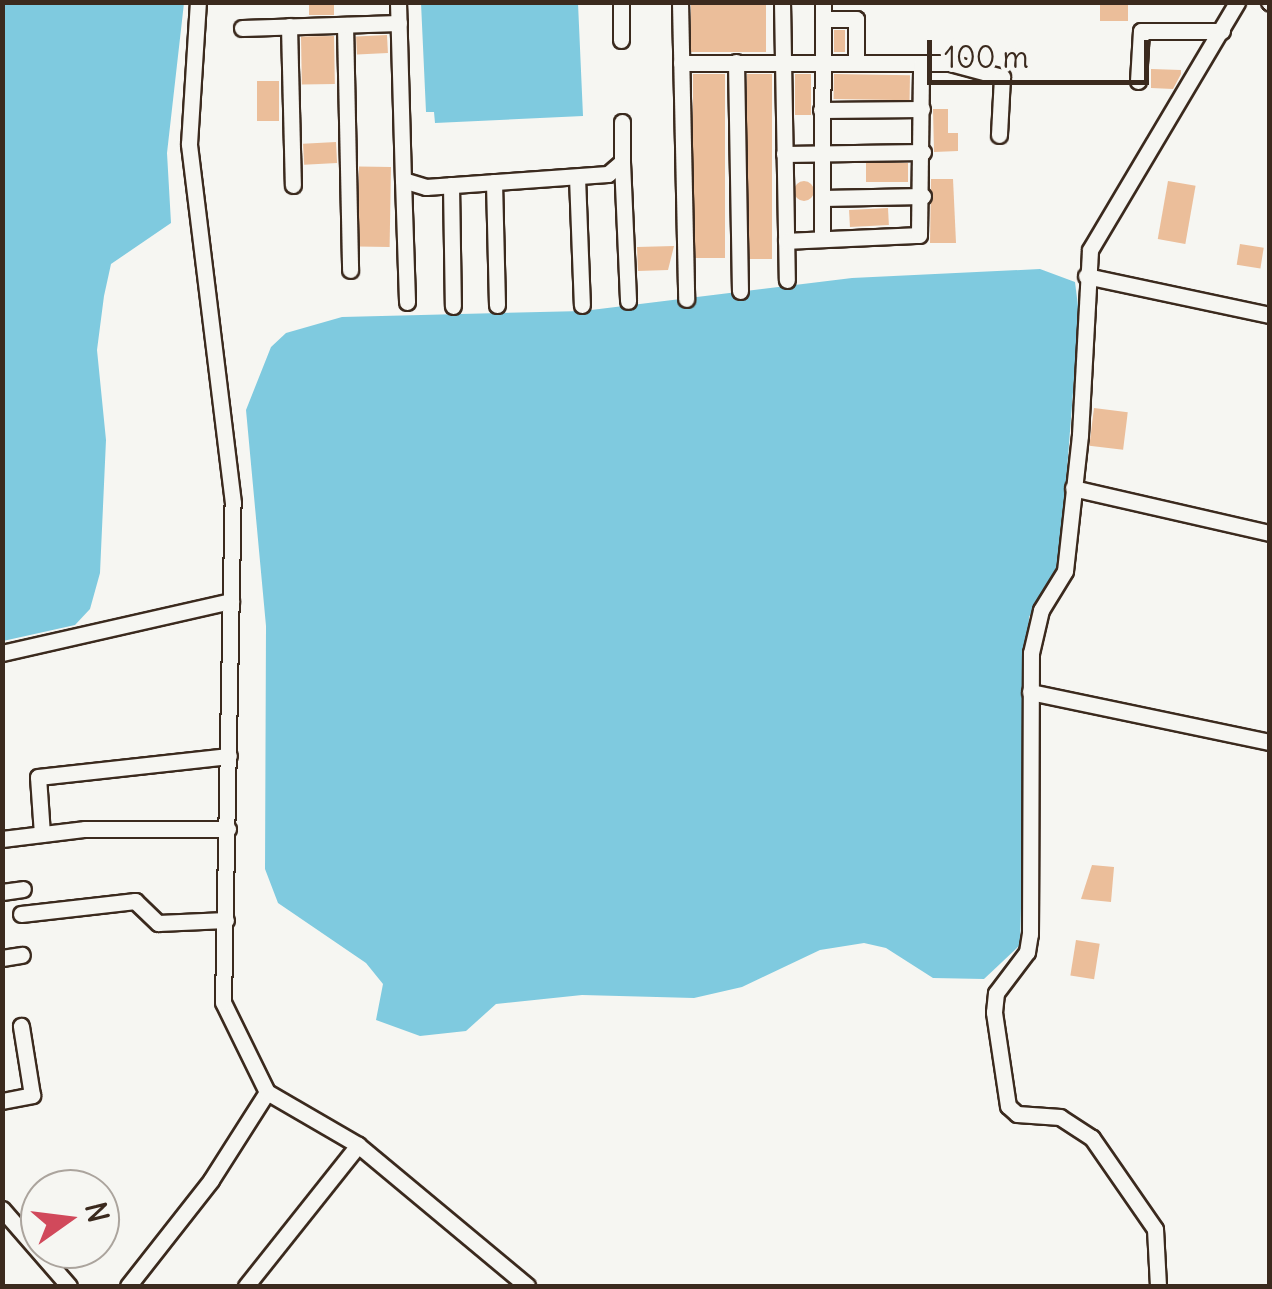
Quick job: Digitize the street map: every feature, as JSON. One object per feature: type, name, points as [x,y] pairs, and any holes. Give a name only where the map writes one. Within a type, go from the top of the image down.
[{"type":"street","points":[[198,2],[189,144],[232,503],[225,1014],[267,1092],[358,1145],[527,1286]]},
{"type":"street","points":[[398,2],[407,302]]},
{"type":"street","points":[[621,2],[621,40]]},
{"type":"street","points":[[680,2],[686,299]]},
{"type":"street","points":[[782,2],[787,280]]},
{"type":"street","points":[[1158,1286],[1156,1229],[1092,1138],[1060,1117],[1017,1114],[1002,1093],[996,993],[1027,952],[1030,934],[1030,692],[1034,629],[1065,571],[1090,250],[1237,2]]},
{"type":"street","points":[[822,238],[823,11],[856,19],[856,62]]},
{"type":"street","points":[[242,28],[398,23]]},
{"type":"street","points":[[345,25],[350,270]]},
{"type":"street","points":[[290,26],[293,185]]},
{"type":"street","points":[[1138,81],[1141,31],[1222,31]]},
{"type":"street","points":[[681,62],[922,62],[999,74],[999,135]]},
{"type":"street","points":[[736,62],[740,291]]},
{"type":"street","points":[[786,241],[919,235],[923,196],[922,62]]},
{"type":"street","points":[[822,110],[922,109]]},
{"type":"street","points":[[622,122],[628,301]]},
{"type":"street","points":[[784,154],[923,152]]},
{"type":"street","points":[[403,180],[451,185],[608,174],[622,162]]},
{"type":"street","points":[[576,176],[582,305]]},
{"type":"street","points":[[494,182],[497,305]]},
{"type":"street","points":[[451,185],[453,306]]},
{"type":"street","points":[[822,198],[923,196]]},
{"type":"street","points":[[1086,276],[1270,315]]},
{"type":"street","points":[[1073,488],[1270,533]]},
{"type":"street","points":[[2,653],[231,601]]},
{"type":"street","points":[[1030,692],[1270,742]]},
{"type":"street","points":[[42,834],[38,776],[228,756]]},
{"type":"street","points":[[2,839],[42,834],[228,829]]},
{"type":"street","points":[[2,892],[23,889]]},
{"type":"street","points":[[21,914],[136,901],[158,923],[226,920]]},
{"type":"street","points":[[2,958],[22,955]]},
{"type":"street","points":[[2,1100],[32,1095],[21,1026]]},
{"type":"street","points":[[128,1286],[211,1180],[267,1092]]},
{"type":"street","points":[[246,1286],[358,1145]]},
{"type":"street","points":[[2,1209],[69,1286]]},
{"type":"water","points":[[2,3],[184,3],[167,153],[171,223],[111,264],[104,296],[97,350],[106,440],[100,573],[90,609],[75,625],[3,641]]},
{"type":"water","points":[[421,3],[578,3],[583,116],[435,123],[434,112],[426,112]]},
{"type":"water","points":[[1040,269],[1075,282],[1079,314],[1060,561],[1029,617],[1020,945],[984,979],[933,978],[886,948],[864,943],[820,950],[742,987],[694,998],[582,995],[496,1004],[466,1031],[420,1036],[376,1020],[383,984],[366,963],[278,903],[265,869],[266,626],[246,410],[271,347],[286,333],[342,317],[583,311],[852,278]]},
{"type":"building","points":[[309,2],[334,2],[334,15],[309,15]]},
{"type":"building","points":[[691,2],[766,2],[766,52],[691,52]]},
{"type":"building","points":[[1100,2],[1128,2],[1128,21],[1100,21]]},
{"type":"building","points":[[834,30],[845,30],[845,52],[834,52]]},
{"type":"building","points":[[387,35],[388,53],[357,55],[356,37]]},
{"type":"building","points":[[334,36],[335,84],[302,85],[301,37]]},
{"type":"building","points":[[1151,69],[1181,70],[1181,74],[1173,89],[1151,88]]},
{"type":"building","points":[[693,74],[725,74],[725,258],[693,258]]},
{"type":"building","points":[[747,74],[772,74],[772,259],[747,259]]},
{"type":"building","points":[[795,74],[811,74],[811,115],[795,115]]},
{"type":"building","points":[[834,74],[910,75],[910,100],[834,99]]},
{"type":"building","points":[[257,81],[279,81],[279,121],[257,121]]},
{"type":"building","points":[[933,109],[948,109],[948,133],[958,133],[958,151],[934,152]]},
{"type":"building","points":[[336,142],[337,163],[304,165],[303,144]]},
{"type":"building","points":[[866,163],[908,163],[908,182],[866,182]]},
{"type":"building","points":[[359,166],[391,167],[390,247],[358,246]]},
{"type":"building","points":[[931,179],[953,179],[956,243],[930,243]]},
{"type":"building","points":[[804,181],[814,191],[804,201],[794,191]]},
{"type":"building","points":[[1168,181],[1196,186],[1185,244],[1158,239]]},
{"type":"building","points":[[888,208],[889,225],[850,227],[849,210]]},
{"type":"building","points":[[1240,244],[1264,248],[1260,268],[1237,265]]},
{"type":"building","points":[[674,246],[668,270],[638,271],[637,247]]},
{"type":"building","points":[[1094,408],[1128,412],[1123,450],[1089,446]]},
{"type":"building","points":[[1092,865],[1114,867],[1111,902],[1081,899]]},
{"type":"building","points":[[1076,940],[1100,944],[1094,979],[1070,976]]}]
